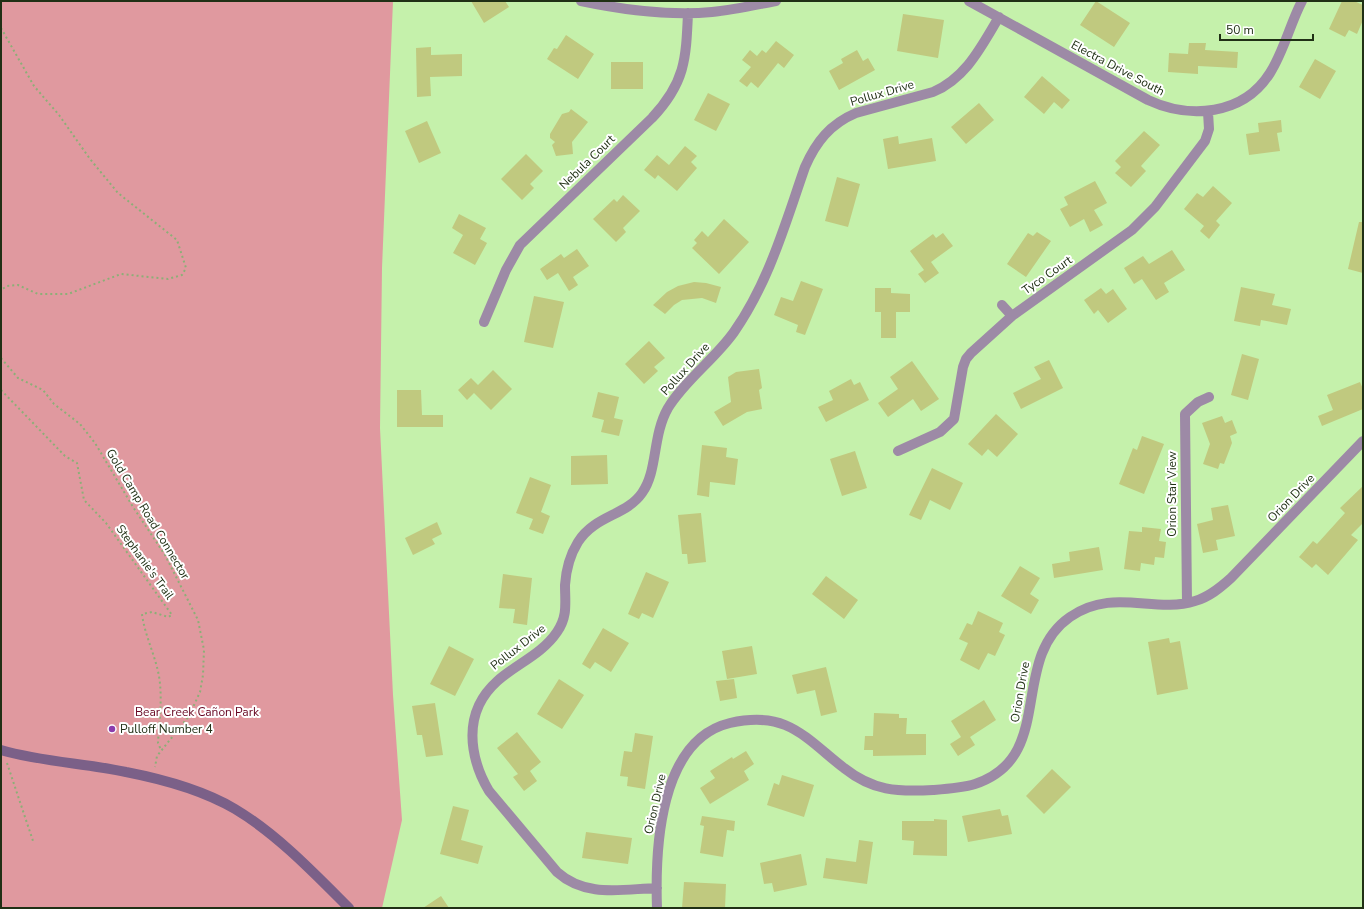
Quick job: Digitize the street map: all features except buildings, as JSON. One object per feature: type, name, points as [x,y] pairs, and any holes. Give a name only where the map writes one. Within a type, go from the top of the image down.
[{"type":"street","points":[[581,1],[624,9],[688,13],[738,9],[776,1]]},
{"type":"street","name":"Electra Drive South","points":[[969,1],[1161,106],[1188,112],[1208,112],[1235,103],[1260,85],[1270,74],[1302,1]]},
{"type":"street","name":"Nebula Court","points":[[484,322],[506,270],[520,244],[652,118],[669,98],[683,70],[687,40],[688,13]]},
{"type":"street","name":"Pollux Drive","points":[[657,888],[588,889],[566,880],[557,872],[489,791],[481,777],[476,762],[473,738],[478,706],[497,679],[541,649],[557,633],[566,614],[565,586],[569,562],[579,540],[594,524],[637,500],[644,492],[649,482],[657,435],[661,422],[675,398],[719,351],[733,333],[755,299],[769,269],[805,167],[811,154],[825,133],[844,118],[856,113],[944,88],[966,70],[999,17]]},
{"type":"street","name":"Tyco Court","points":[[898,451],[940,432],[954,419],[966,359],[1012,316],[1102,252],[1144,219],[1201,148],[1208,129],[1208,112]]},
{"type":"street","points":[[1002,305],[1012,316]]},
{"type":"street","name":"Orion Star View","points":[[1187,603],[1185,414],[1198,402],[1209,397]]},
{"type":"street","name":"Orion Drive","points":[[658,908],[657,888],[660,834],[673,778],[687,751],[710,731],[722,725],[754,719],[785,725],[799,733],[859,779],[872,785],[896,791],[946,789],[976,784],[990,778],[1012,757],[1020,745],[1028,722],[1035,675],[1043,649],[1049,637],[1069,618],[1081,611],[1106,603],[1187,603],[1207,596],[1231,578],[1363,442]]},
{"type":"street","points":[[2,750],[33,758],[126,772],[152,778],[234,808],[249,818],[317,876],[349,908]]},
{"type":"path","points":[[1,28],[34,86],[59,115],[90,159],[118,193],[177,240],[186,268],[182,275],[168,279],[121,274],[68,294],[38,294],[18,285],[7,286],[1,290]]},
{"type":"path","name":"Gold Camp Road Connector","points":[[1,358],[18,378],[43,390],[54,404],[80,424],[95,442],[132,508],[165,555],[198,620],[204,650],[200,692],[189,716],[157,756],[152,778]]},
{"type":"path","name":"Stephanie's Trail","points":[[1,390],[65,456],[77,463],[84,500],[106,523],[172,615],[168,617],[152,612],[142,614],[144,628],[160,683],[158,743],[162,751]]},
{"type":"path","points":[[1,580],[1,590]]},
{"type":"path","points":[[2,750],[34,841]]},
{"type":"green space","name":"Bear Creek Cañon Park","points":[[1,1],[393,1],[382,268],[380,428],[393,695],[402,820],[382,908],[1,908]]},
{"type":"place","name":"Pulloff Number 4","points":[[112,729]]}]
